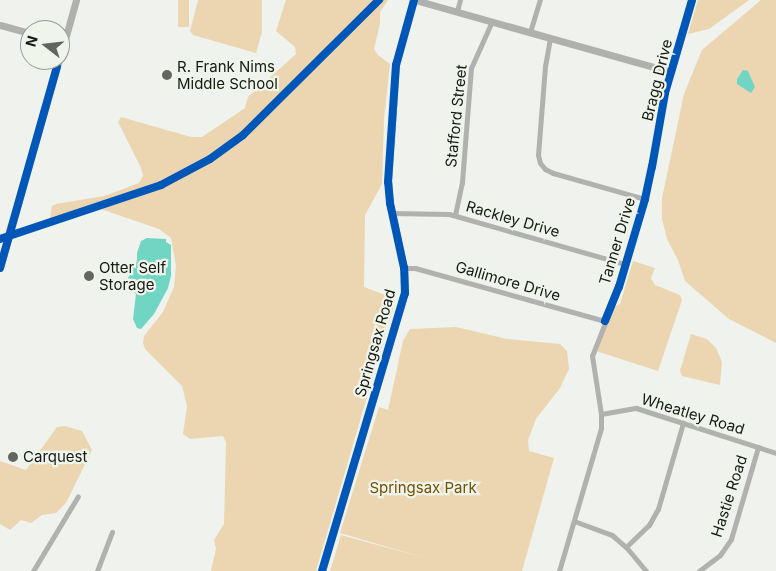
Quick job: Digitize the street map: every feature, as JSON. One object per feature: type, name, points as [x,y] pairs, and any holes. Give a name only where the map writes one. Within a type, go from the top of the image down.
[{"type":"street","points":[[69,20],[76,0]]},
{"type":"street","points":[[415,0],[671,72]]},
{"type":"street","name":"Springsax Road","points":[[322,571],[401,309],[406,286],[388,182],[394,88],[400,50],[415,0]]},
{"type":"street","points":[[457,11],[460,0]]},
{"type":"street","points":[[530,32],[540,0]]},
{"type":"street","name":"Bragg Drive","points":[[652,167],[662,106],[692,0]]},
{"type":"street","name":"Stafford Street","points":[[455,215],[462,182],[471,68],[492,21]]},
{"type":"street","points":[[0,24],[20,30]]},
{"type":"street","points":[[550,38],[545,66],[538,155],[540,163],[545,169],[553,173],[644,199]]},
{"type":"street","points":[[0,268],[57,70]]},
{"type":"street","name":"Tanner Drive","points":[[559,571],[600,432],[602,414],[592,356],[625,264],[652,167]]},
{"type":"street","name":"Rackley Drive","points":[[392,213],[455,215],[625,264]]},
{"type":"street","name":"Gallimore Drive","points":[[404,268],[415,268],[605,321]]},
{"type":"street","name":"Wheatley Road","points":[[602,414],[636,408],[776,453]]},
{"type":"street","points":[[626,548],[649,525],[658,509],[683,423]]},
{"type":"street","name":"Hastie Road","points":[[700,571],[720,555],[731,539],[758,447]]},
{"type":"street","points":[[32,571],[78,496]]},
{"type":"street","points":[[574,521],[605,532],[626,548],[646,571]]},
{"type":"street","points":[[97,571],[112,532]]},
{"type":"green space","points":[[178,0],[189,0],[189,27],[178,27]]},
{"type":"green space","points":[[198,0],[262,0],[262,32],[256,53],[193,35],[190,31]]},
{"type":"green space","points":[[286,0],[388,0],[380,12],[380,24],[374,49],[378,55],[390,64],[384,119],[382,184],[365,215],[364,287],[388,296],[394,305],[316,571],[211,571],[216,549],[214,540],[224,524],[226,442],[223,436],[190,439],[183,434],[187,406],[182,386],[145,349],[143,343],[144,336],[163,312],[174,287],[176,266],[171,238],[159,229],[92,206],[53,220],[50,218],[52,206],[56,204],[104,196],[139,183],[143,176],[141,168],[118,122],[121,117],[191,137],[202,137],[245,108],[248,97],[296,54],[295,47],[276,31]]},
{"type":"green space","points":[[698,0],[749,0],[709,29],[688,34]]},
{"type":"green space","points":[[761,0],[776,0],[776,343],[729,319],[685,281],[678,260],[667,239],[662,219],[662,198],[684,94],[702,50]]},
{"type":"green space","points":[[633,261],[655,268],[651,278],[655,285],[680,295],[682,300],[658,371],[596,351],[614,307],[620,304]]},
{"type":"green space","name":"Springsax Park","points":[[456,327],[507,339],[560,344],[567,351],[569,369],[560,388],[536,419],[528,440],[529,451],[554,458],[522,571],[330,571],[341,535],[425,558],[340,533],[379,407],[388,410],[403,341],[410,329]]},
{"type":"green space","points":[[691,334],[707,339],[716,348],[722,362],[720,385],[682,376],[680,371]]},
{"type":"green space","points":[[65,426],[82,431],[92,450],[66,503],[56,513],[42,515],[31,523],[21,520],[10,530],[0,524],[0,461],[26,470],[57,427]]},
{"type":"shaded area","points":[[743,70],[748,71],[755,87],[751,93],[737,84],[737,79]]},
{"type":"shaded area","points":[[147,238],[166,239],[166,242],[171,245],[171,276],[168,288],[154,314],[141,329],[137,328],[133,319],[136,294],[127,285],[128,278],[137,261],[137,253],[141,241]]},
{"type":"cycle path","points":[[0,239],[161,185],[210,159],[243,135],[379,0]]},
{"type":"cycle path","points":[[322,571],[405,293],[404,268],[390,203],[388,182],[396,65],[414,0]]},
{"type":"cycle path","points":[[605,321],[619,287],[645,199],[665,93],[692,0]]},
{"type":"cycle path","points":[[0,268],[56,70]]},
{"type":"place","name":"R. Frank Nims Middle School","points":[[167,75]]},
{"type":"place","name":"Otter Self Storage","points":[[89,276]]},
{"type":"place","name":"Carquest","points":[[13,457]]}]
